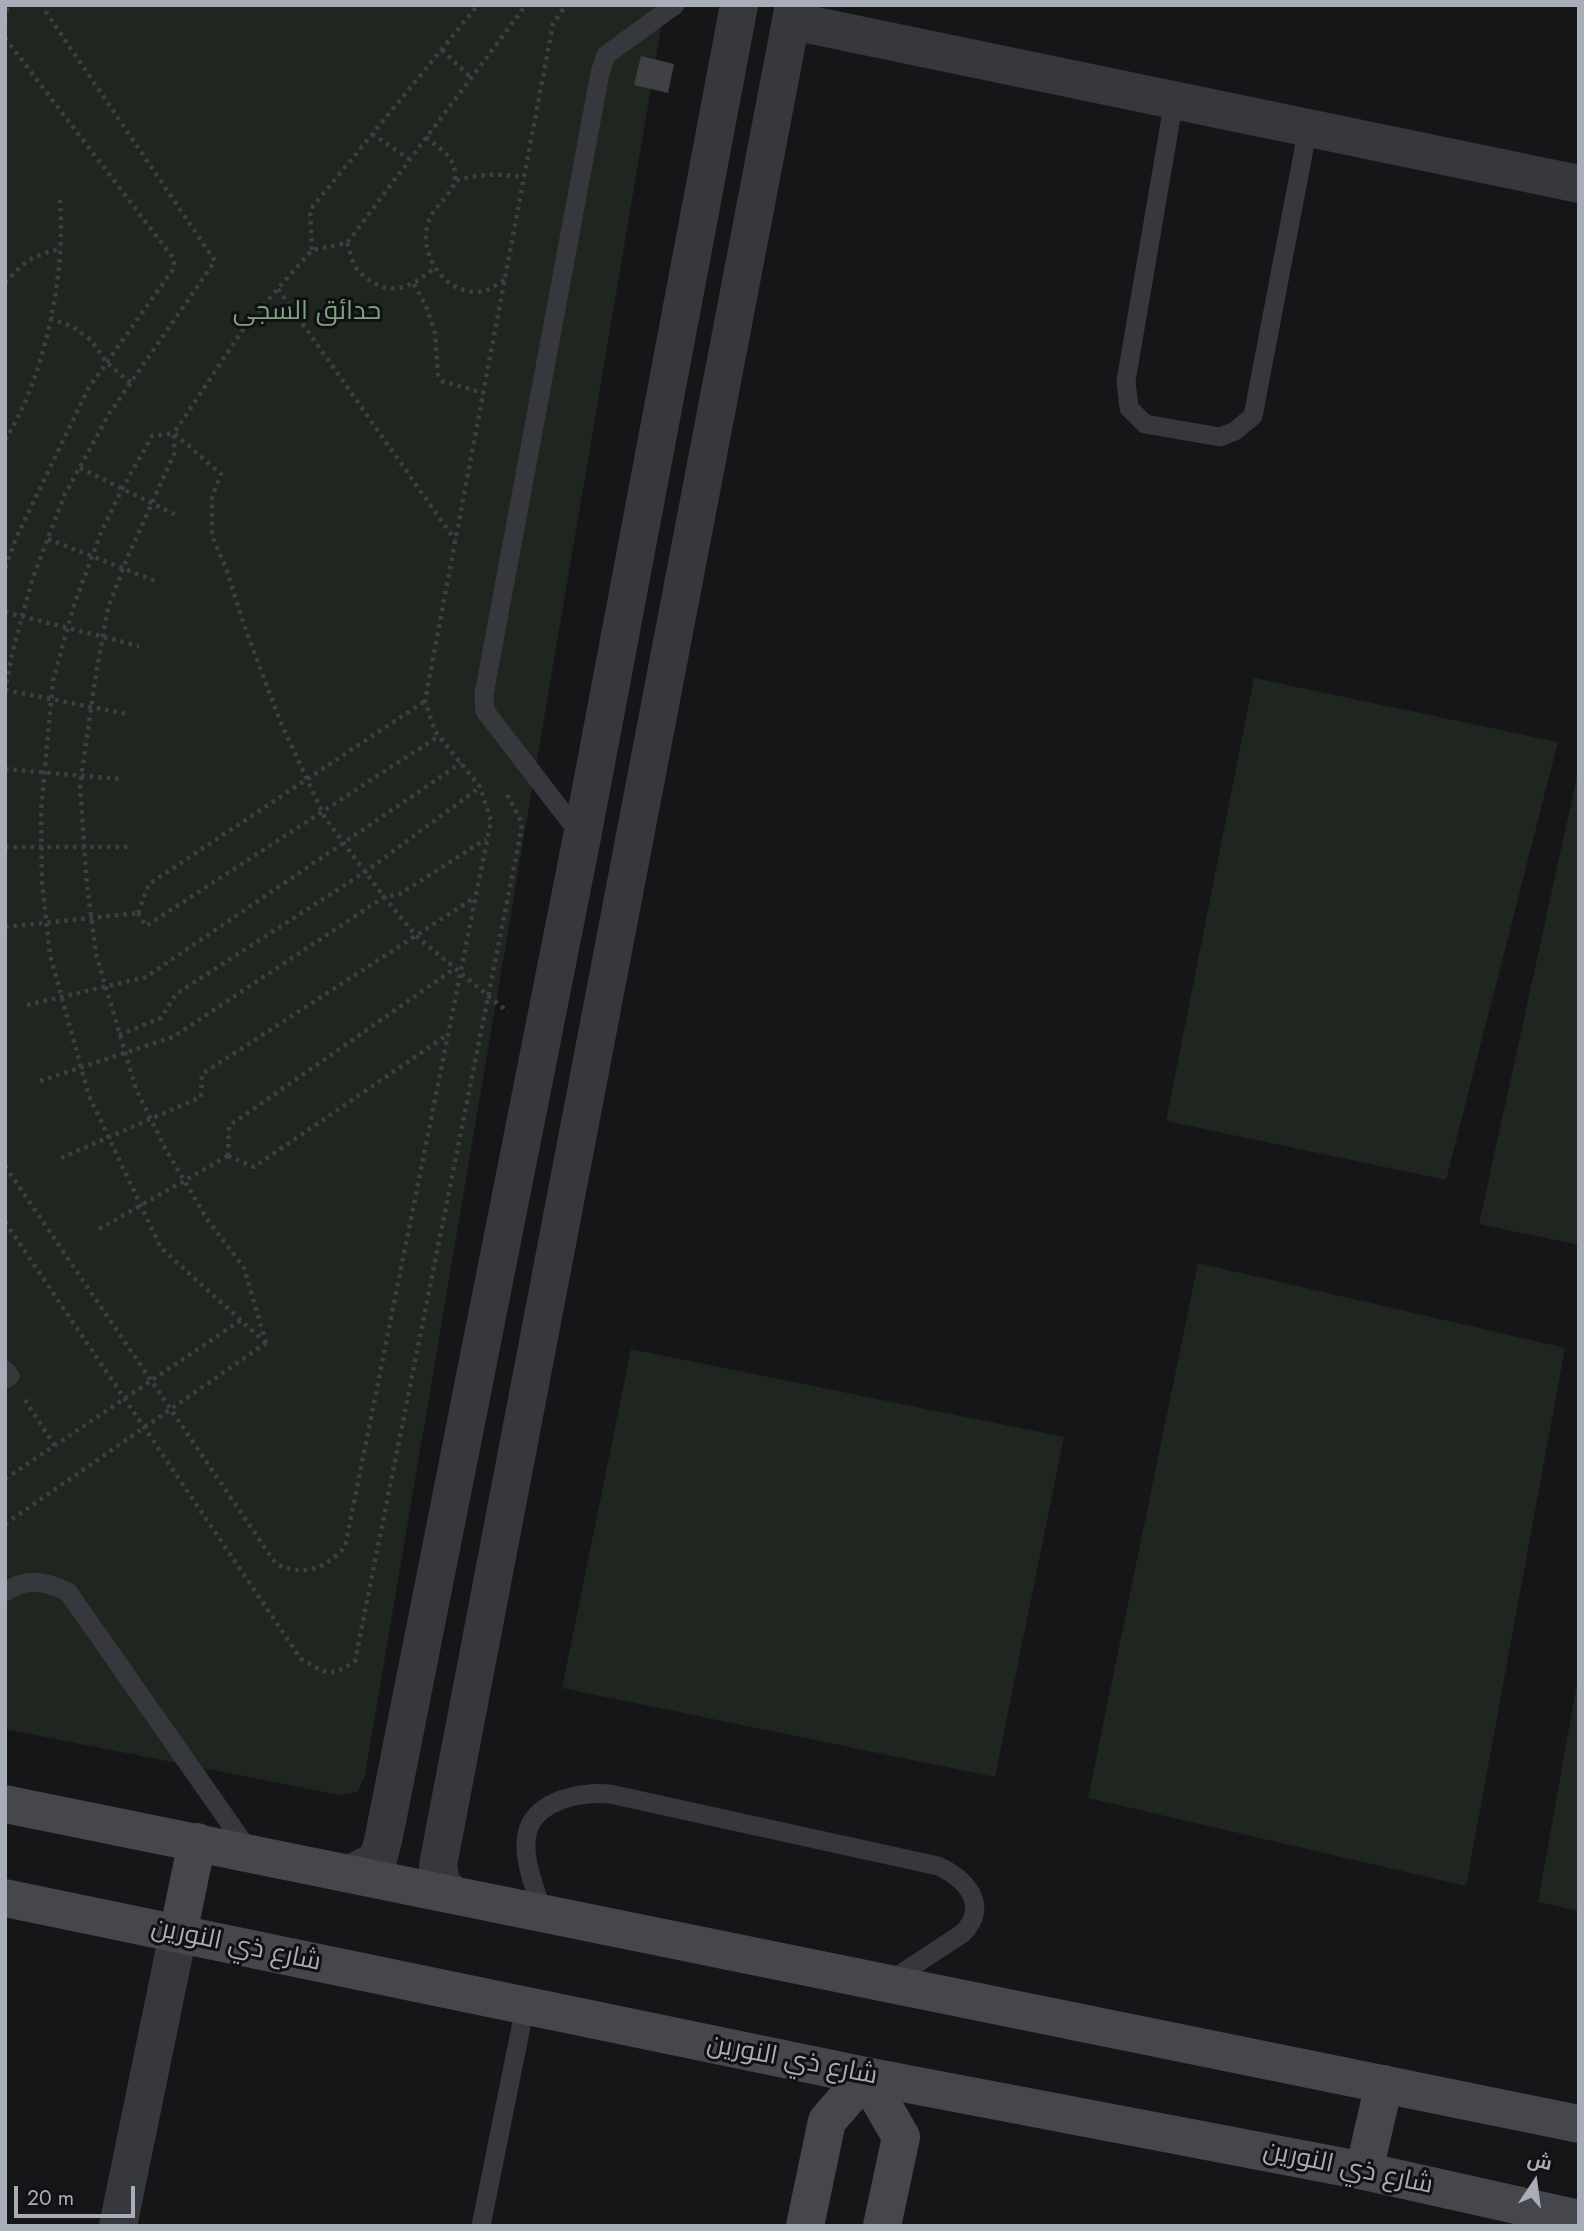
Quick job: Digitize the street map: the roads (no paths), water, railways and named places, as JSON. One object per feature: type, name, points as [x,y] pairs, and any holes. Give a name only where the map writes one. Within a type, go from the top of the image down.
[{"type":"main road","points":[[5,1804],[1579,2124]]},
{"type":"main road","points":[[178,1934],[197,1842]]},
{"type":"main road","name":"شارع ذي النورين","points":[[5,1898],[866,2076],[1364,2171],[1579,2219]]},
{"type":"main road","points":[[805,2226],[827,2121],[866,2076],[901,2137],[882,2226]]},
{"type":"main road","points":[[1364,2171],[1384,2084]]},
{"type":"street","points":[[352,1873],[378,1860],[582,837],[738,5]]},
{"type":"street","points":[[450,1893],[441,1882],[438,1865],[793,13],[1174,100],[1579,184]]},
{"type":"street","points":[[395,1777],[402,1802],[418,1814],[434,1810],[453,1792]]},
{"type":"street","points":[[118,2226],[178,1934]]},
{"type":"lane","points":[[582,837],[485,711],[484,694],[600,73],[606,55],[675,5]]},
{"type":"lane","points":[[1174,100],[1125,381],[1129,408],[1145,424],[1220,437],[1235,431],[1253,416],[1308,128]]},
{"type":"lane","points":[[5,1592],[31,1580],[49,1583],[68,1592],[250,1853]]},
{"type":"lane","points":[[542,1912],[527,1857],[526,1841],[530,1826],[538,1814],[563,1799],[594,1793],[610,1794],[938,1866],[953,1873],[965,1885],[975,1905],[971,1926],[888,1983]]},
{"type":"lane","points":[[481,2226],[525,2007]]},
{"type":"park label","name":"حدائق السجى","points":[[307,313]]}]
